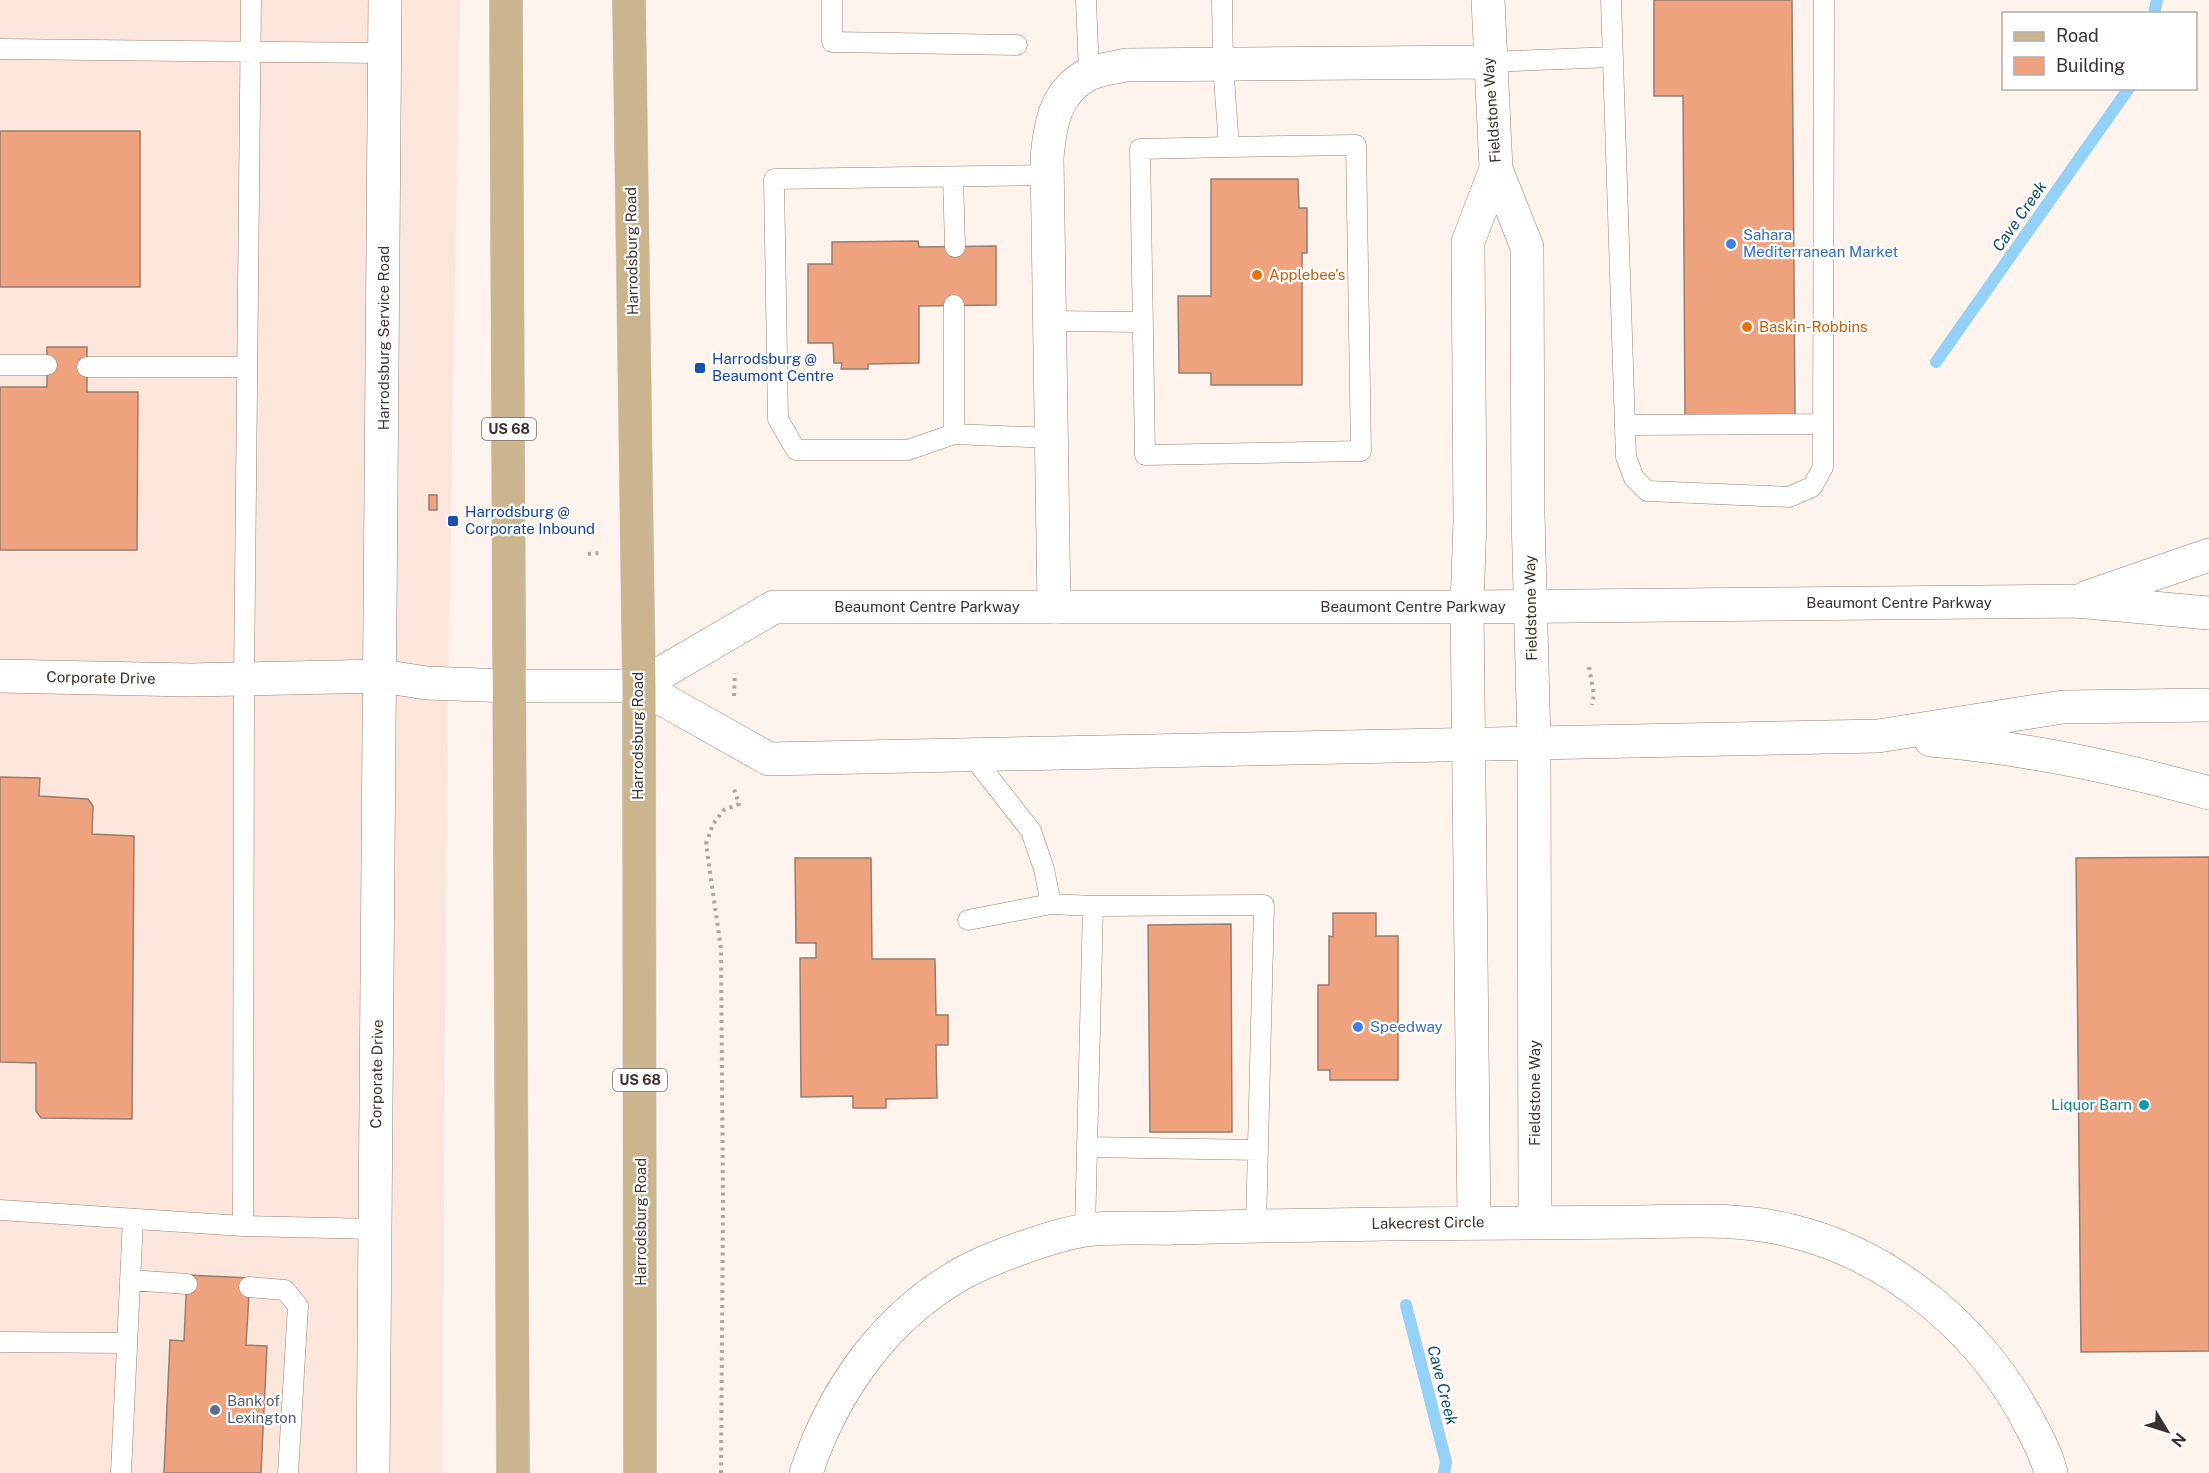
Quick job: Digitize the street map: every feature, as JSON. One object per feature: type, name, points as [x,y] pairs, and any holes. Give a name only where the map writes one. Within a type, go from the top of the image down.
[{"type":"main road","name":"US 68","points":[[506,0],[513,1473]]},
{"type":"main road","name":"Harrodsburg Road","points":[[629,0],[639,687],[640,1473]]},
{"type":"street","name":"Harrodsburg Service Road","points":[[382,676],[385,0]]},
{"type":"street","name":"Fieldstone Way","points":[[1488,0],[1489,62],[1496,169],[1527,247],[1534,742],[1535,1221]]},
{"type":"street","points":[[1054,607],[1047,175],[1051,120],[1067,92],[1089,74],[1126,65],[1489,62]]},
{"type":"street","points":[[1474,1223],[1467,607],[1470,520],[1468,242],[1496,169]]},
{"type":"street","points":[[2076,601],[2209,555]]},
{"type":"street","name":"Beaumont Centre Parkway","points":[[639,687],[774,607],[1467,607],[2076,601],[2209,614]]},
{"type":"street","name":"Corporate Drive","points":[[0,676],[244,680],[382,676],[426,683],[511,686]]},
{"type":"street","name":"Corporate Drive","points":[[373,1473],[382,676]]},
{"type":"street","points":[[511,686],[639,687],[769,759],[1878,736],[2004,746],[2126,769],[2209,793]]},
{"type":"street","points":[[1878,736],[2063,707],[2209,705]]},
{"type":"street","name":"Lakecrest Circle","points":[[806,1473],[819,1435],[841,1392],[874,1347],[911,1309],[961,1274],[1012,1252],[1085,1230],[1535,1221],[1733,1221],[1794,1231],[1851,1252],[1897,1278],[1943,1312],[1986,1355],[2018,1400],[2047,1459],[2050,1473]]},
{"type":"lane","points":[[243,1226],[244,680],[251,0]]},
{"type":"lane","points":[[832,0],[832,42],[1017,45]]},
{"type":"lane","points":[[1086,0],[1089,74]]},
{"type":"lane","points":[[1222,0],[1223,64],[1229,147]]},
{"type":"lane","points":[[1611,0],[1626,457],[1634,478],[1647,491],[1788,497],[1812,487],[1823,467],[1824,0]]},
{"type":"lane","points":[[0,49],[385,53]]},
{"type":"lane","points":[[1489,62],[1613,57]]},
{"type":"lane","points":[[1356,145],[1361,451],[1145,455],[1140,149],[1229,147],[1356,145]]},
{"type":"lane","points":[[1047,175],[774,179],[778,419],[796,450],[908,450],[954,434],[1051,438]]},
{"type":"lane","points":[[953,177],[955,247]]},
{"type":"lane","points":[[954,305],[954,434]]},
{"type":"lane","points":[[1049,321],[1143,322]]},
{"type":"lane","points":[[0,365],[47,365]]},
{"type":"lane","points":[[87,367],[247,367]]},
{"type":"lane","points":[[1625,425],[1823,424]]},
{"type":"lane","points":[[971,754],[1031,831],[1044,869],[1051,904]]},
{"type":"lane","points":[[968,920],[1051,904],[1093,906],[1264,905],[1256,1226]]},
{"type":"lane","points":[[1085,1230],[1093,906]]},
{"type":"lane","points":[[1087,1147],[1258,1150]]},
{"type":"lane","points":[[0,1210],[243,1226],[376,1229]]},
{"type":"lane","points":[[121,1473],[133,1219]]},
{"type":"lane","points":[[130,1280],[187,1284]]},
{"type":"lane","points":[[249,1287],[285,1290],[298,1306],[288,1473]]},
{"type":"lane","points":[[0,1342],[127,1343]]},
{"type":"path","points":[[588,554],[603,553]]},
{"type":"path","points":[[734,704],[735,662]]},
{"type":"path","points":[[1589,667],[1594,696],[1592,711]]},
{"type":"path","points":[[721,1473],[723,1203],[721,949],[706,844],[713,824],[724,810],[739,804],[734,789]]},
{"type":"shaded area","points":[[0,0],[460,0],[448,684],[442,1473],[0,1473]]},
{"type":"building","points":[[1654,0],[1792,0],[1795,416],[1685,417],[1683,96],[1654,96]]},
{"type":"building","points":[[0,131],[140,131],[140,287],[0,287]]},
{"type":"building","name":"Applebee's","points":[[1211,179],[1298,179],[1299,208],[1307,208],[1307,253],[1302,253],[1302,385],[1211,385],[1211,373],[1179,373],[1178,296],[1211,296]]},
{"type":"building","points":[[918,241],[919,247],[996,246],[996,305],[919,306],[919,363],[868,364],[868,369],[841,369],[842,363],[834,363],[833,343],[808,343],[808,264],[832,264],[832,242]]},
{"type":"building","points":[[47,347],[87,347],[87,392],[138,392],[137,550],[0,550],[0,387],[47,387]]},
{"type":"building","points":[[429,495],[437,495],[437,510],[429,510]]},
{"type":"building","points":[[0,777],[40,778],[39,796],[88,799],[93,806],[92,834],[134,836],[132,1119],[41,1118],[36,1111],[36,1063],[0,1062]]},
{"type":"building","name":"Liquor Barn","points":[[2209,857],[2209,1351],[2081,1352],[2076,858]]},
{"type":"building","points":[[795,858],[871,858],[872,959],[935,959],[936,1015],[948,1015],[948,1045],[936,1045],[937,1098],[886,1099],[886,1108],[853,1108],[853,1096],[801,1097],[800,958],[816,958],[816,943],[796,943]]},
{"type":"building","name":"Speedway","points":[[1333,913],[1376,913],[1376,936],[1398,936],[1398,1080],[1330,1080],[1330,1070],[1318,1070],[1318,985],[1329,985],[1329,936],[1333,937]]},
{"type":"building","points":[[1231,924],[1232,1132],[1150,1132],[1148,925]]},
{"type":"building","name":"Bank of Lexington","points":[[187,1275],[250,1278],[246,1345],[267,1346],[261,1473],[164,1473],[170,1340],[184,1341]]},
{"type":"waterway","name":"Cave Creek","points":[[2154,12],[2157,0]]},
{"type":"waterway","name":"Cave Creek","points":[[1936,362],[2128,90]]},
{"type":"waterway","name":"Cave Creek","points":[[1406,1305],[1446,1462],[1444,1473]]},
{"type":"place","name":"Sahara Mediterranean Market","points":[[1731,244]]},
{"type":"place","name":"Applebee's","points":[[1257,275]]},
{"type":"place","name":"Baskin-Robbins","points":[[1747,327]]},
{"type":"place","name":"Harrodsburg @ Beaumont Centre","points":[[700,368]]},
{"type":"place","name":"Harrodsburg @ Corporate Inbound","points":[[453,521]]},
{"type":"place","name":"Speedway","points":[[1358,1027]]},
{"type":"place","name":"Liquor Barn","points":[[2144,1105]]},
{"type":"place","name":"Bank of Lexington","points":[[215,1410]]}]
